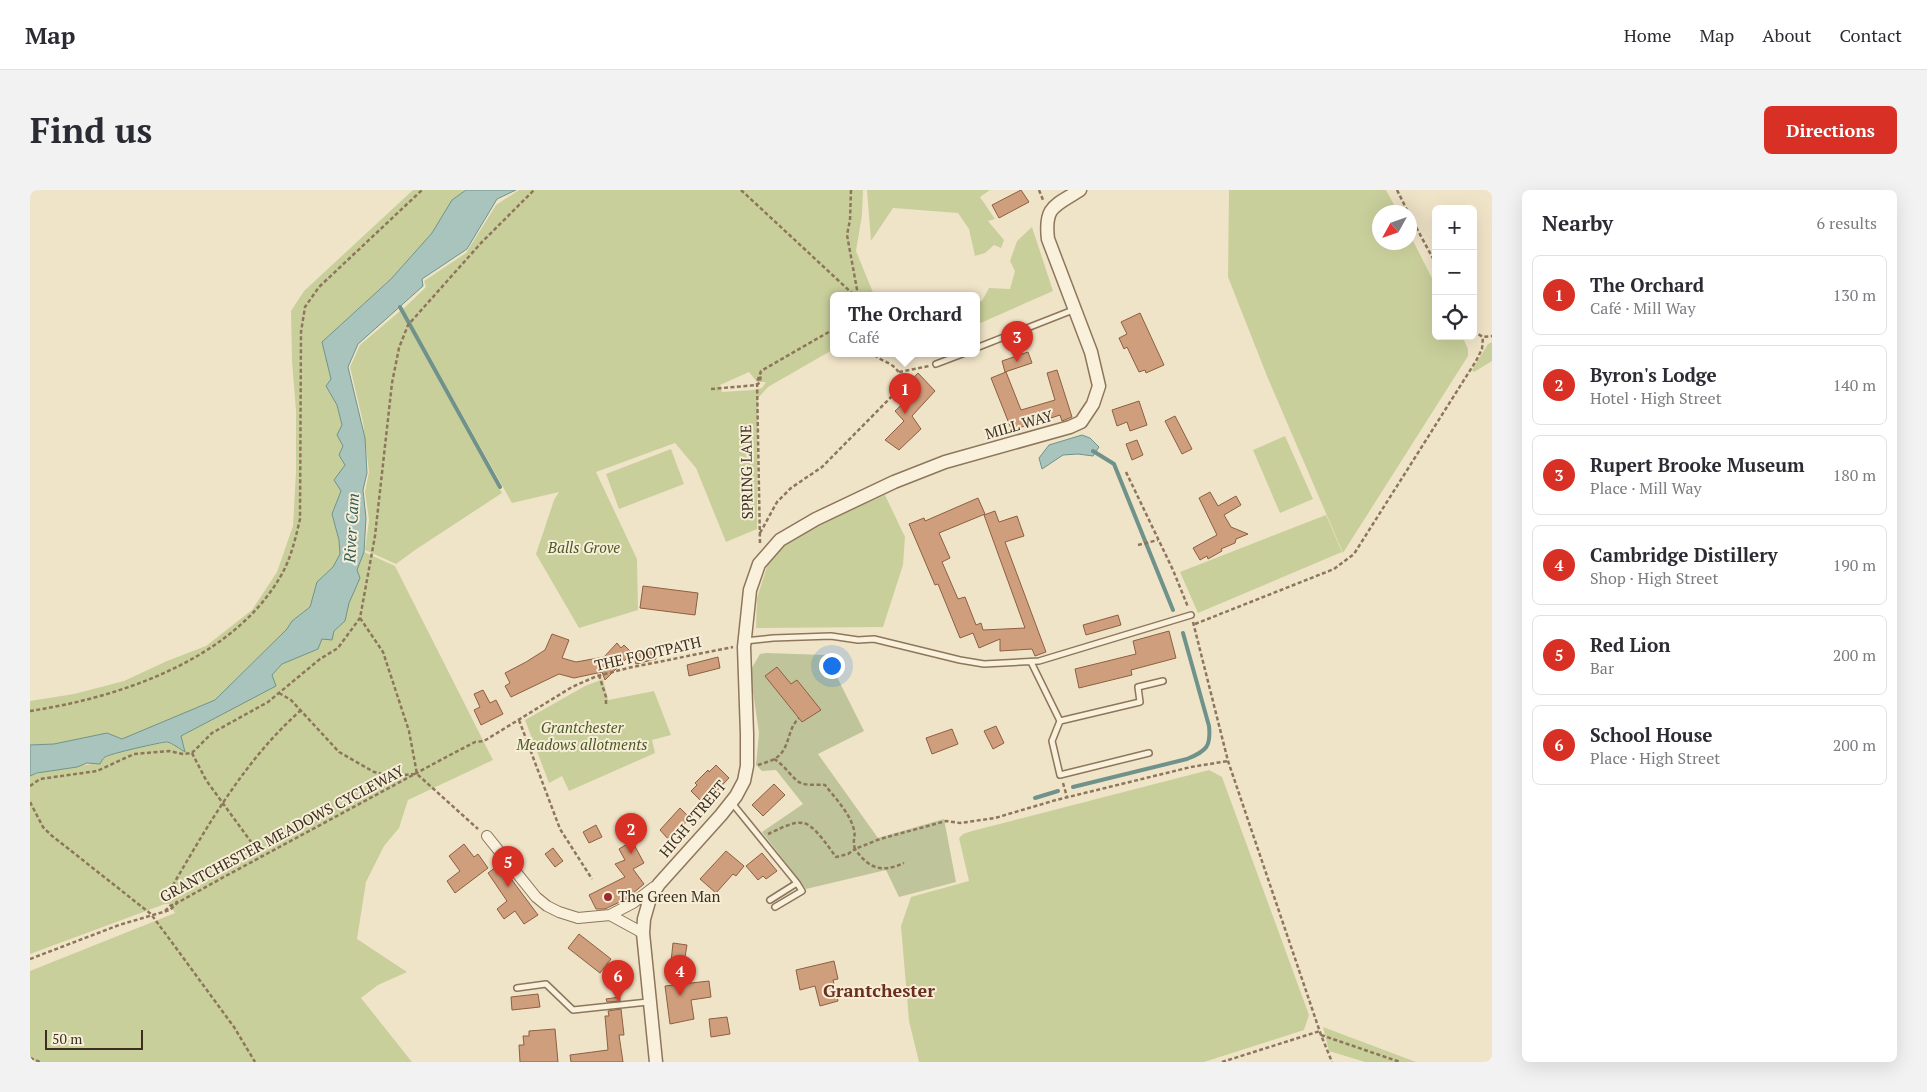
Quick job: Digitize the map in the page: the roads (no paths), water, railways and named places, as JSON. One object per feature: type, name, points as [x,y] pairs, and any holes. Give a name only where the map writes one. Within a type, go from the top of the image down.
[{"type":"street","name":"MILL WAY","points":[[750,590],[761,562],[780,540],[816,519],[894,482],[946,462],[1070,427],[1081,422],[1093,404],[1099,386],[1091,352],[1048,239],[1046,224],[1049,212],[1053,207],[1080,190]]},
{"type":"street","name":"HIGH STREET","points":[[656,1062],[643,933],[644,919],[650,898],[659,884],[731,802],[744,781],[747,766],[747,734],[744,644],[750,590]]},
{"type":"street","points":[[487,836],[518,876],[547,906],[578,918],[610,915],[633,903],[659,884]]},
{"type":"street","points":[[610,915],[643,933]]},
{"type":"lane","points":[[980,346],[1074,310]]},
{"type":"lane","points":[[936,364],[954,357]]},
{"type":"lane","points":[[744,644],[773,638],[831,636],[858,640],[874,639],[984,664],[1031,662],[1116,639],[1191,615]]},
{"type":"lane","points":[[1031,662],[1060,721],[1052,741],[1060,775],[1148,753]]},
{"type":"lane","points":[[1060,721],[1140,702],[1138,687],[1163,681]]},
{"type":"lane","points":[[731,802],[802,891],[775,907]]},
{"type":"lane","points":[[770,900],[797,883]]},
{"type":"lane","points":[[517,988],[546,984],[573,1010],[651,1002]]},
{"type":"water","name":"River Cam","points":[[466,190],[516,190],[497,199],[467,249],[422,279],[423,286],[358,344],[348,367],[365,438],[367,473],[363,490],[366,518],[364,552],[357,570],[360,578],[349,603],[345,621],[334,631],[332,640],[322,639],[318,649],[282,664],[272,675],[276,686],[181,736],[185,752],[167,742],[109,755],[100,764],[87,763],[77,767],[37,773],[30,776],[30,745],[54,744],[107,733],[122,739],[215,700],[287,629],[292,621],[310,607],[317,582],[333,567],[340,554],[339,540],[332,514],[341,491],[334,480],[345,465],[339,455],[343,446],[337,435],[342,425],[337,405],[326,386],[331,379],[322,342],[391,279],[432,233],[452,200]]},
{"type":"water","points":[[1082,435],[1090,438],[1099,447],[1093,456],[1063,455],[1042,469],[1039,458],[1049,445]]},
{"type":"waterway","points":[[400,307],[500,487]]},
{"type":"waterway","points":[[1093,451],[1114,464],[1173,610]]},
{"type":"waterway","points":[[1073,787],[1187,759],[1206,747],[1209,738],[1209,726],[1183,633]]},
{"type":"waterway","points":[[1035,798],[1058,791]]},
{"type":"place","name":"Rupert Brooke Museum","points":[[1017,362]]},
{"type":"place","name":"The Orchard","points":[[905,414]]},
{"type":"place","name":"Byron's Lodge","points":[[631,854]]},
{"type":"place","name":"Red Lion","points":[[508,887]]},
{"type":"place","name":"The Green Man","points":[[608,897]]},
{"type":"place","name":"Cambridge Distillery","points":[[680,996]]},
{"type":"place","name":"School House","points":[[618,1001]]},
{"type":"district","name":"Grantchester","points":[[879,991]]},
{"type":"park label","name":"Balls Grove","points":[[584,548]]},
{"type":"park label","name":"Grantchester Meadows allotments","points":[[582,736]]}]
